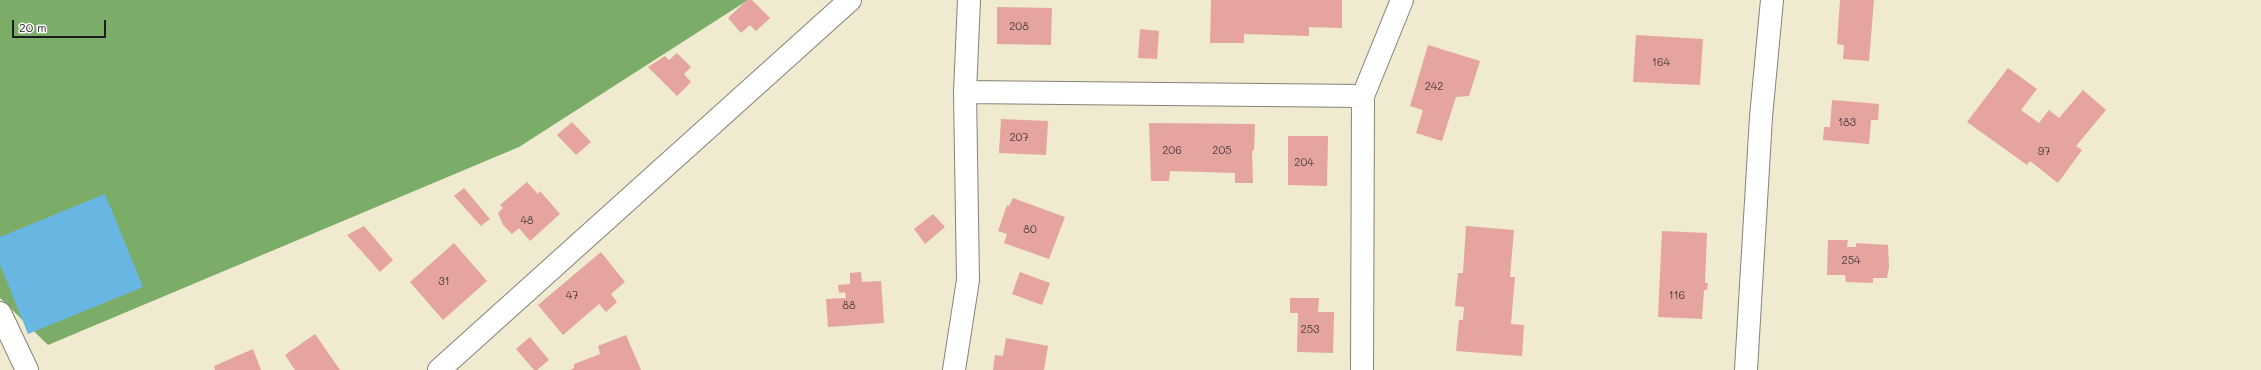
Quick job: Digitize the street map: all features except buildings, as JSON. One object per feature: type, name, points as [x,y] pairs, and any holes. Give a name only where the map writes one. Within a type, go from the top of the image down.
[{"type":"street","points":[[438,370],[850,0]]},
{"type":"street","points":[[954,370],[968,280],[966,92],[969,0]]},
{"type":"street","points":[[1362,370],[1363,96],[1402,0]]},
{"type":"street","points":[[1746,370],[1761,117],[1772,0]]},
{"type":"street","points":[[966,92],[1363,96]]},
{"type":"street","points":[[0,313],[26,370]]},
{"type":"green space","points":[[0,0],[748,0],[519,147],[48,345],[0,298]]},
{"type":"water","points":[[105,194],[143,287],[28,334],[0,264],[0,237]]}]
